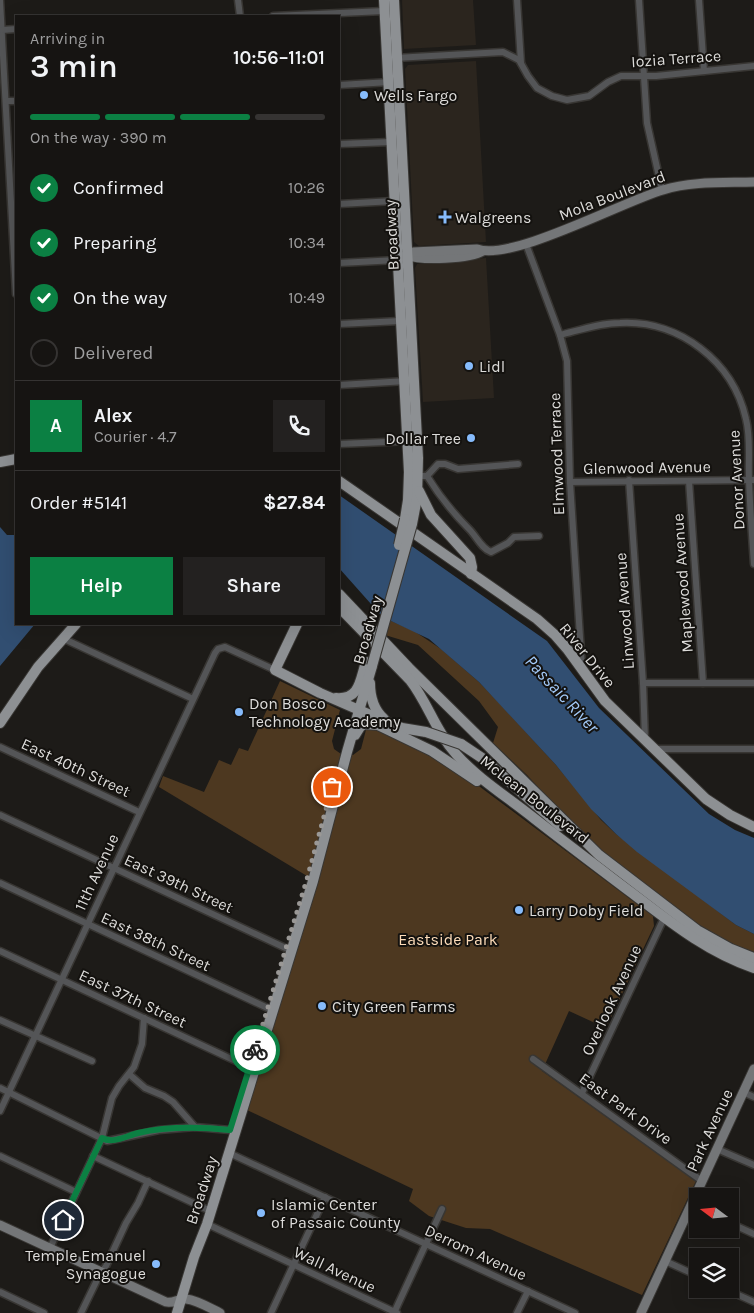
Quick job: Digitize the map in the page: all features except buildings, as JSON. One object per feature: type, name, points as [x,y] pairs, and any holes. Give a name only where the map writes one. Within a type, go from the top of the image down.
[{"type":"main road","name":"Broadway","points":[[394,0],[392,58],[406,255],[408,381],[412,440],[409,522]]},
{"type":"main road","name":"Broadway","points":[[384,5],[392,58]]},
{"type":"main road","name":"Broadway","points":[[393,82],[391,142],[400,321],[408,381]]},
{"type":"main road","name":"Broadway","points":[[197,1246],[207,1224],[252,1069],[289,950],[313,881],[344,751],[421,479],[412,440]]},
{"type":"main road","points":[[0,462],[15,459]]},
{"type":"main road","points":[[421,479],[420,495],[431,515],[470,558],[471,574]]},
{"type":"main road","name":"River Drive","points":[[340,482],[537,619],[555,635],[605,701],[706,799],[730,815],[754,827]]},
{"type":"main road","points":[[409,522],[418,513],[425,512],[431,515]]},
{"type":"main road","name":"McLean Boulevard","points":[[340,595],[410,668],[599,855],[697,930],[731,949],[754,958]]},
{"type":"main road","name":"McLean Boulevard","points":[[340,609],[410,680],[442,735],[457,756],[535,819],[664,918],[712,950],[754,968]]},
{"type":"main road","points":[[0,710],[33,663],[65,625]]},
{"type":"main road","points":[[0,723],[25,684],[62,638],[75,625]]},
{"type":"main road","points":[[296,625],[275,670],[329,697],[389,723],[426,732],[461,744],[482,758],[546,814],[599,855]]},
{"type":"main road","points":[[329,697],[344,699],[351,697],[355,693],[369,664]]},
{"type":"main road","points":[[369,664],[372,700],[378,712],[389,723]]},
{"type":"main road","points":[[344,751],[360,726],[368,724],[378,725],[432,751],[475,779],[509,805],[535,819]]},
{"type":"main road","name":"Broadway","points":[[177,1313],[197,1246],[201,1223],[230,1130],[252,1069]]},
{"type":"street","points":[[0,0],[6,101],[13,160],[15,250]]},
{"type":"street","points":[[238,0],[240,15]]},
{"type":"street","points":[[517,0],[521,63]]},
{"type":"street","points":[[640,0],[647,123],[662,190]]},
{"type":"street","points":[[699,0],[704,71]]},
{"type":"street","points":[[283,15],[384,5]]},
{"type":"street","points":[[2,30],[15,29]]},
{"type":"street","points":[[392,58],[503,52],[515,57],[521,63]]},
{"type":"street","name":"Iozia Terrace","points":[[521,63],[537,88],[552,96],[568,100],[589,96],[620,76],[645,76],[754,66]]},
{"type":"street","points":[[340,85],[393,82]]},
{"type":"street","points":[[6,101],[15,101]]},
{"type":"street","points":[[340,144],[391,142]]},
{"type":"street","name":"Mola Boulevard","points":[[406,255],[414,258],[477,254],[483,251],[526,244],[662,190],[688,185],[754,182]]},
{"type":"street","points":[[340,204],[394,201]]},
{"type":"street","name":"Elmwood Terrace","points":[[526,244],[560,335],[566,362],[570,482],[582,669]]},
{"type":"street","points":[[340,263],[397,260],[406,255]]},
{"type":"street","points":[[340,324],[400,321]]},
{"type":"street","name":"Donor Avenue","points":[[560,335],[607,324],[631,322],[646,324],[669,330],[690,341],[701,348],[726,374],[744,409],[749,432],[754,564]]},
{"type":"street","points":[[340,385],[408,381]]},
{"type":"street","points":[[340,444],[412,440]]},
{"type":"street","points":[[518,464],[458,469],[445,464],[438,464],[421,479],[439,496],[485,550],[491,552],[508,544],[514,538],[539,536]]},
{"type":"street","name":"Linwood Avenue","points":[[629,480],[645,739]]},
{"type":"street","name":"Glenwood Avenue","points":[[570,482],[751,480]]},
{"type":"street","name":"Maplewood Avenue","points":[[689,481],[703,682]]},
{"type":"street","points":[[62,638],[193,699]]},
{"type":"street","name":"11th Avenue","points":[[0,1111],[215,653],[221,648],[228,648],[275,670]]},
{"type":"street","points":[[643,683],[754,683]]},
{"type":"street","name":"East 40th Street","points":[[0,747],[140,812]]},
{"type":"street","points":[[656,749],[754,749]]},
{"type":"street","name":"East 39th Street","points":[[0,815],[289,950]]},
{"type":"street","name":"East 38th Street","points":[[0,883],[271,1009]]},
{"type":"street","name":"Overlook Avenue","points":[[582,1093],[664,918]]},
{"type":"street","name":"East 37th Street","points":[[0,951],[252,1069]]},
{"type":"street","points":[[50,1248],[102,1138],[112,1098],[134,1067],[142,1044],[144,1018]]},
{"type":"street","points":[[0,1020],[92,1061]]},
{"type":"street","name":"East Park Drive","points":[[533,1058],[702,1181]]},
{"type":"street","name":"Park Avenue","points":[[700,1188],[754,1069]]},
{"type":"street","points":[[129,1074],[139,1084],[164,1096],[178,1106],[195,1127]]},
{"type":"street","points":[[0,1088],[110,1141],[149,1131],[195,1127],[230,1130]]},
{"type":"street","points":[[743,1092],[754,1097]]},
{"type":"street","points":[[717,1149],[754,1165]]},
{"type":"street","name":"Derrom Avenue","points":[[229,1153],[575,1313]]},
{"type":"street","points":[[0,1156],[76,1192]]},
{"type":"street","points":[[93,1156],[206,1209]]},
{"type":"street","points":[[81,1313],[148,1181]]},
{"type":"street","points":[[271,1313],[325,1197]]},
{"type":"street","points":[[395,1313],[442,1209]]},
{"type":"street","name":"Park Avenue","points":[[640,1313],[689,1215]]},
{"type":"street","name":"Wall Avenue","points":[[207,1224],[395,1313]]},
{"type":"street","points":[[0,1225],[166,1302],[173,1303],[181,1299],[193,1300],[220,1313]]},
{"type":"street","points":[[739,1227],[754,1234]]},
{"type":"street","points":[[665,1260],[689,1272]]},
{"type":"street","points":[[517,1313],[528,1291]]},
{"type":"street","points":[[0,1292],[44,1313]]},
{"type":"street","points":[[739,1295],[754,1302]]},
{"type":"shaded area","points":[[402,0],[473,0],[476,45],[404,49]]},
{"type":"shaded area","points":[[476,61],[486,242],[419,246],[414,242],[405,69],[408,65]]},
{"type":"shaded area","points":[[486,258],[494,398],[423,402],[415,268],[417,264]]},
{"type":"green space","points":[[389,620],[414,631],[441,649],[479,682],[556,765],[601,820],[616,834],[736,925],[754,934],[754,952],[732,944],[701,926],[661,899],[585,839],[527,775],[493,743],[498,727],[479,701],[418,645],[385,635]]},
{"type":"green space","name":"Eastside Park","points":[[280,681],[340,710],[332,741],[334,749],[341,754],[353,755],[361,749],[367,726],[425,752],[468,778],[653,916],[654,926],[606,1028],[569,1011],[542,1071],[696,1181],[693,1188],[689,1188],[689,1196],[642,1295],[490,1229],[466,1228],[429,1216],[409,1201],[413,1189],[247,1110],[317,882],[159,787],[163,776],[204,792],[219,760],[231,765],[239,748],[248,751]]},
{"type":"water","name":"Passaic River","points":[[340,496],[547,641],[599,708],[709,814],[735,830],[754,838],[754,934],[736,925],[637,852],[591,809],[556,765],[479,682],[429,639],[389,620],[379,613],[340,569]]},
{"type":"water","points":[[0,527],[7,535],[15,535],[15,625],[34,625],[0,666]]},
{"type":"way so far","points":[[255,1050],[287,948],[332,787]]},
{"type":"place","name":"Wells Fargo","points":[[364,95]]},
{"type":"place","name":"Walgreens","points":[[445,217]]},
{"type":"place","name":"Lidl","points":[[469,366]]},
{"type":"place","name":"Dollar Tree","points":[[471,438]]},
{"type":"place","name":"Don Bosco Technology Academy","points":[[239,712]]},
{"type":"place","name":"Larry Doby Field","points":[[519,910]]},
{"type":"place","name":"City Green Farms","points":[[322,1006]]},
{"type":"place","name":"Islamic Center of Passaic County","points":[[261,1213]]},
{"type":"place","name":"Temple Emanuel Synagogue","points":[[156,1264]]},
{"type":"route","points":[[63,1220],[102,1138],[110,1141],[139,1133],[176,1128],[204,1127],[230,1130],[255,1050]]}]
